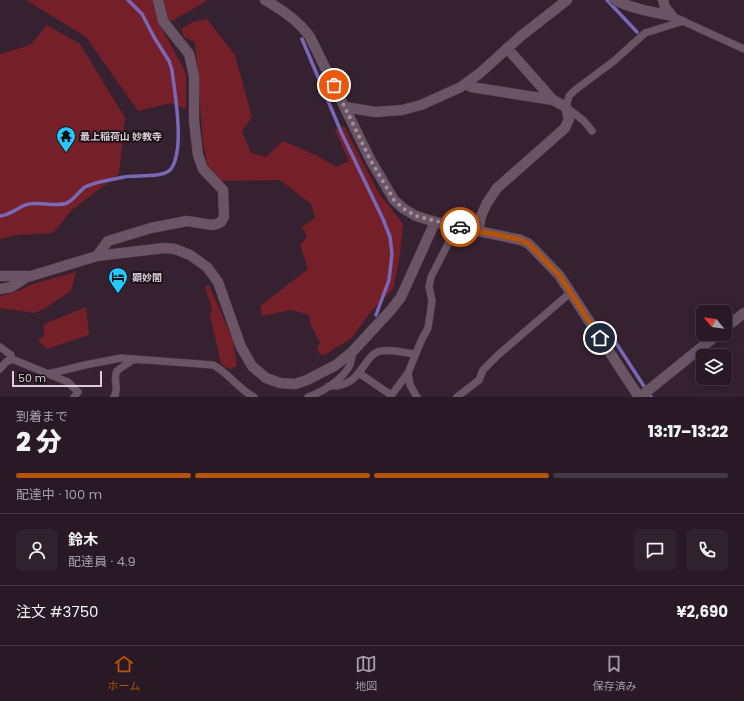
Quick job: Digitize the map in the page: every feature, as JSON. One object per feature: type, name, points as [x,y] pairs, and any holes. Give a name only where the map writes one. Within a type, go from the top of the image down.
[{"type":"street","points":[[97,256],[108,241],[151,228],[187,222],[212,225],[221,222],[224,217],[223,190],[203,169],[198,155],[194,121],[194,76],[189,54],[163,21],[158,0]]},
{"type":"street","points":[[265,0],[304,28],[310,37],[371,161],[394,200],[404,209],[416,216],[435,222],[521,240],[529,244],[559,275],[570,293],[644,394],[709,341]]},
{"type":"street","points":[[345,108],[375,112],[402,110],[421,106],[461,87],[567,0]]},
{"type":"street","points":[[615,0],[626,5],[672,16]]},
{"type":"street","points":[[662,0],[672,16]]},
{"type":"street","points":[[507,48],[553,100]]},
{"type":"street","points":[[466,84],[471,87],[553,100],[566,107],[569,120],[565,128],[497,188],[487,202],[481,216],[478,231]]},
{"type":"street","points":[[0,276],[28,276],[97,256],[164,248],[175,249],[190,255],[207,268],[218,282],[241,347],[252,366],[266,378],[280,383],[295,384],[307,380],[336,365],[353,351],[390,311],[401,297],[435,222]]},
{"type":"street","points":[[0,289],[11,287],[28,276]]},
{"type":"street","points":[[732,324],[742,318]]},
{"type":"lane","points":[[672,16],[744,49]]},
{"type":"lane","points":[[592,132],[584,121],[566,107],[569,96],[614,61],[646,32],[684,21]]},
{"type":"lane","points":[[359,373],[391,396],[408,373],[415,354],[428,328],[432,301],[429,287],[431,277],[457,226]]},
{"type":"lane","points":[[457,397],[479,380],[483,370],[498,355],[570,293]]},
{"type":"lane","points":[[0,347],[11,355],[9,361]]},
{"type":"lane","points":[[329,386],[338,387],[348,382],[359,373],[375,353],[382,350],[415,354]]},
{"type":"lane","points":[[308,397],[329,386],[342,376],[348,368],[353,351]]},
{"type":"lane","points":[[48,374],[121,358],[213,365],[221,369],[246,393],[254,397]]},
{"type":"lane","points":[[0,369],[6,362],[12,359],[68,382],[78,392],[74,397]]},
{"type":"lane","points":[[114,397],[117,393],[115,378],[117,371],[134,359]]},
{"type":"lane","points":[[408,373],[410,385],[417,397]]},
{"type":"shaded area","points":[[26,0],[206,0],[207,1],[161,27],[186,73],[186,109],[170,103],[138,111],[86,37]]},
{"type":"shaded area","points":[[207,19],[235,55],[252,117],[242,131],[251,153],[266,157],[283,141],[318,156],[336,167],[349,161],[335,130],[344,126],[378,192],[403,224],[400,255],[393,289],[369,314],[351,339],[324,355],[320,354],[317,349],[320,343],[310,323],[309,315],[291,310],[262,316],[260,306],[308,269],[300,245],[307,237],[302,227],[315,218],[311,204],[280,180],[220,181],[208,167],[203,143],[195,42],[184,37],[181,29],[193,22]]},
{"type":"shaded area","points":[[47,25],[80,44],[125,118],[119,174],[72,210],[53,233],[17,235],[0,239],[0,54],[30,45]]},
{"type":"shaded area","points":[[76,272],[71,291],[44,309],[35,313],[0,308],[0,296],[16,292],[32,284]]},
{"type":"shaded area","points":[[209,285],[233,340],[237,366],[230,369],[221,364],[210,315],[212,310],[205,286]]},
{"type":"shaded area","points":[[86,307],[89,335],[47,349],[38,340],[44,336],[44,324]]},
{"type":"waterway","points":[[0,216],[25,205],[35,203],[57,205],[67,203],[85,187],[94,183],[124,177],[163,174],[171,169],[175,160],[178,135],[177,107],[172,70],[169,61],[142,14],[128,0]]},
{"type":"waterway","points":[[607,0],[637,32]]},
{"type":"waterway","points":[[302,39],[342,134],[383,219],[390,237],[392,254],[389,280],[376,315]]},
{"type":"waterway","points":[[603,323],[651,397]]},
{"type":"way so far","points":[[334,85],[371,161],[394,200],[404,209],[416,216],[435,222],[460,227]]},
{"type":"place","name":"最上稲荷山 妙教寺","points":[[66,153]]},
{"type":"place","name":"顕妙閣","points":[[118,294]]},
{"type":"route","points":[[460,227],[521,240],[529,244],[559,275],[600,338]]}]
